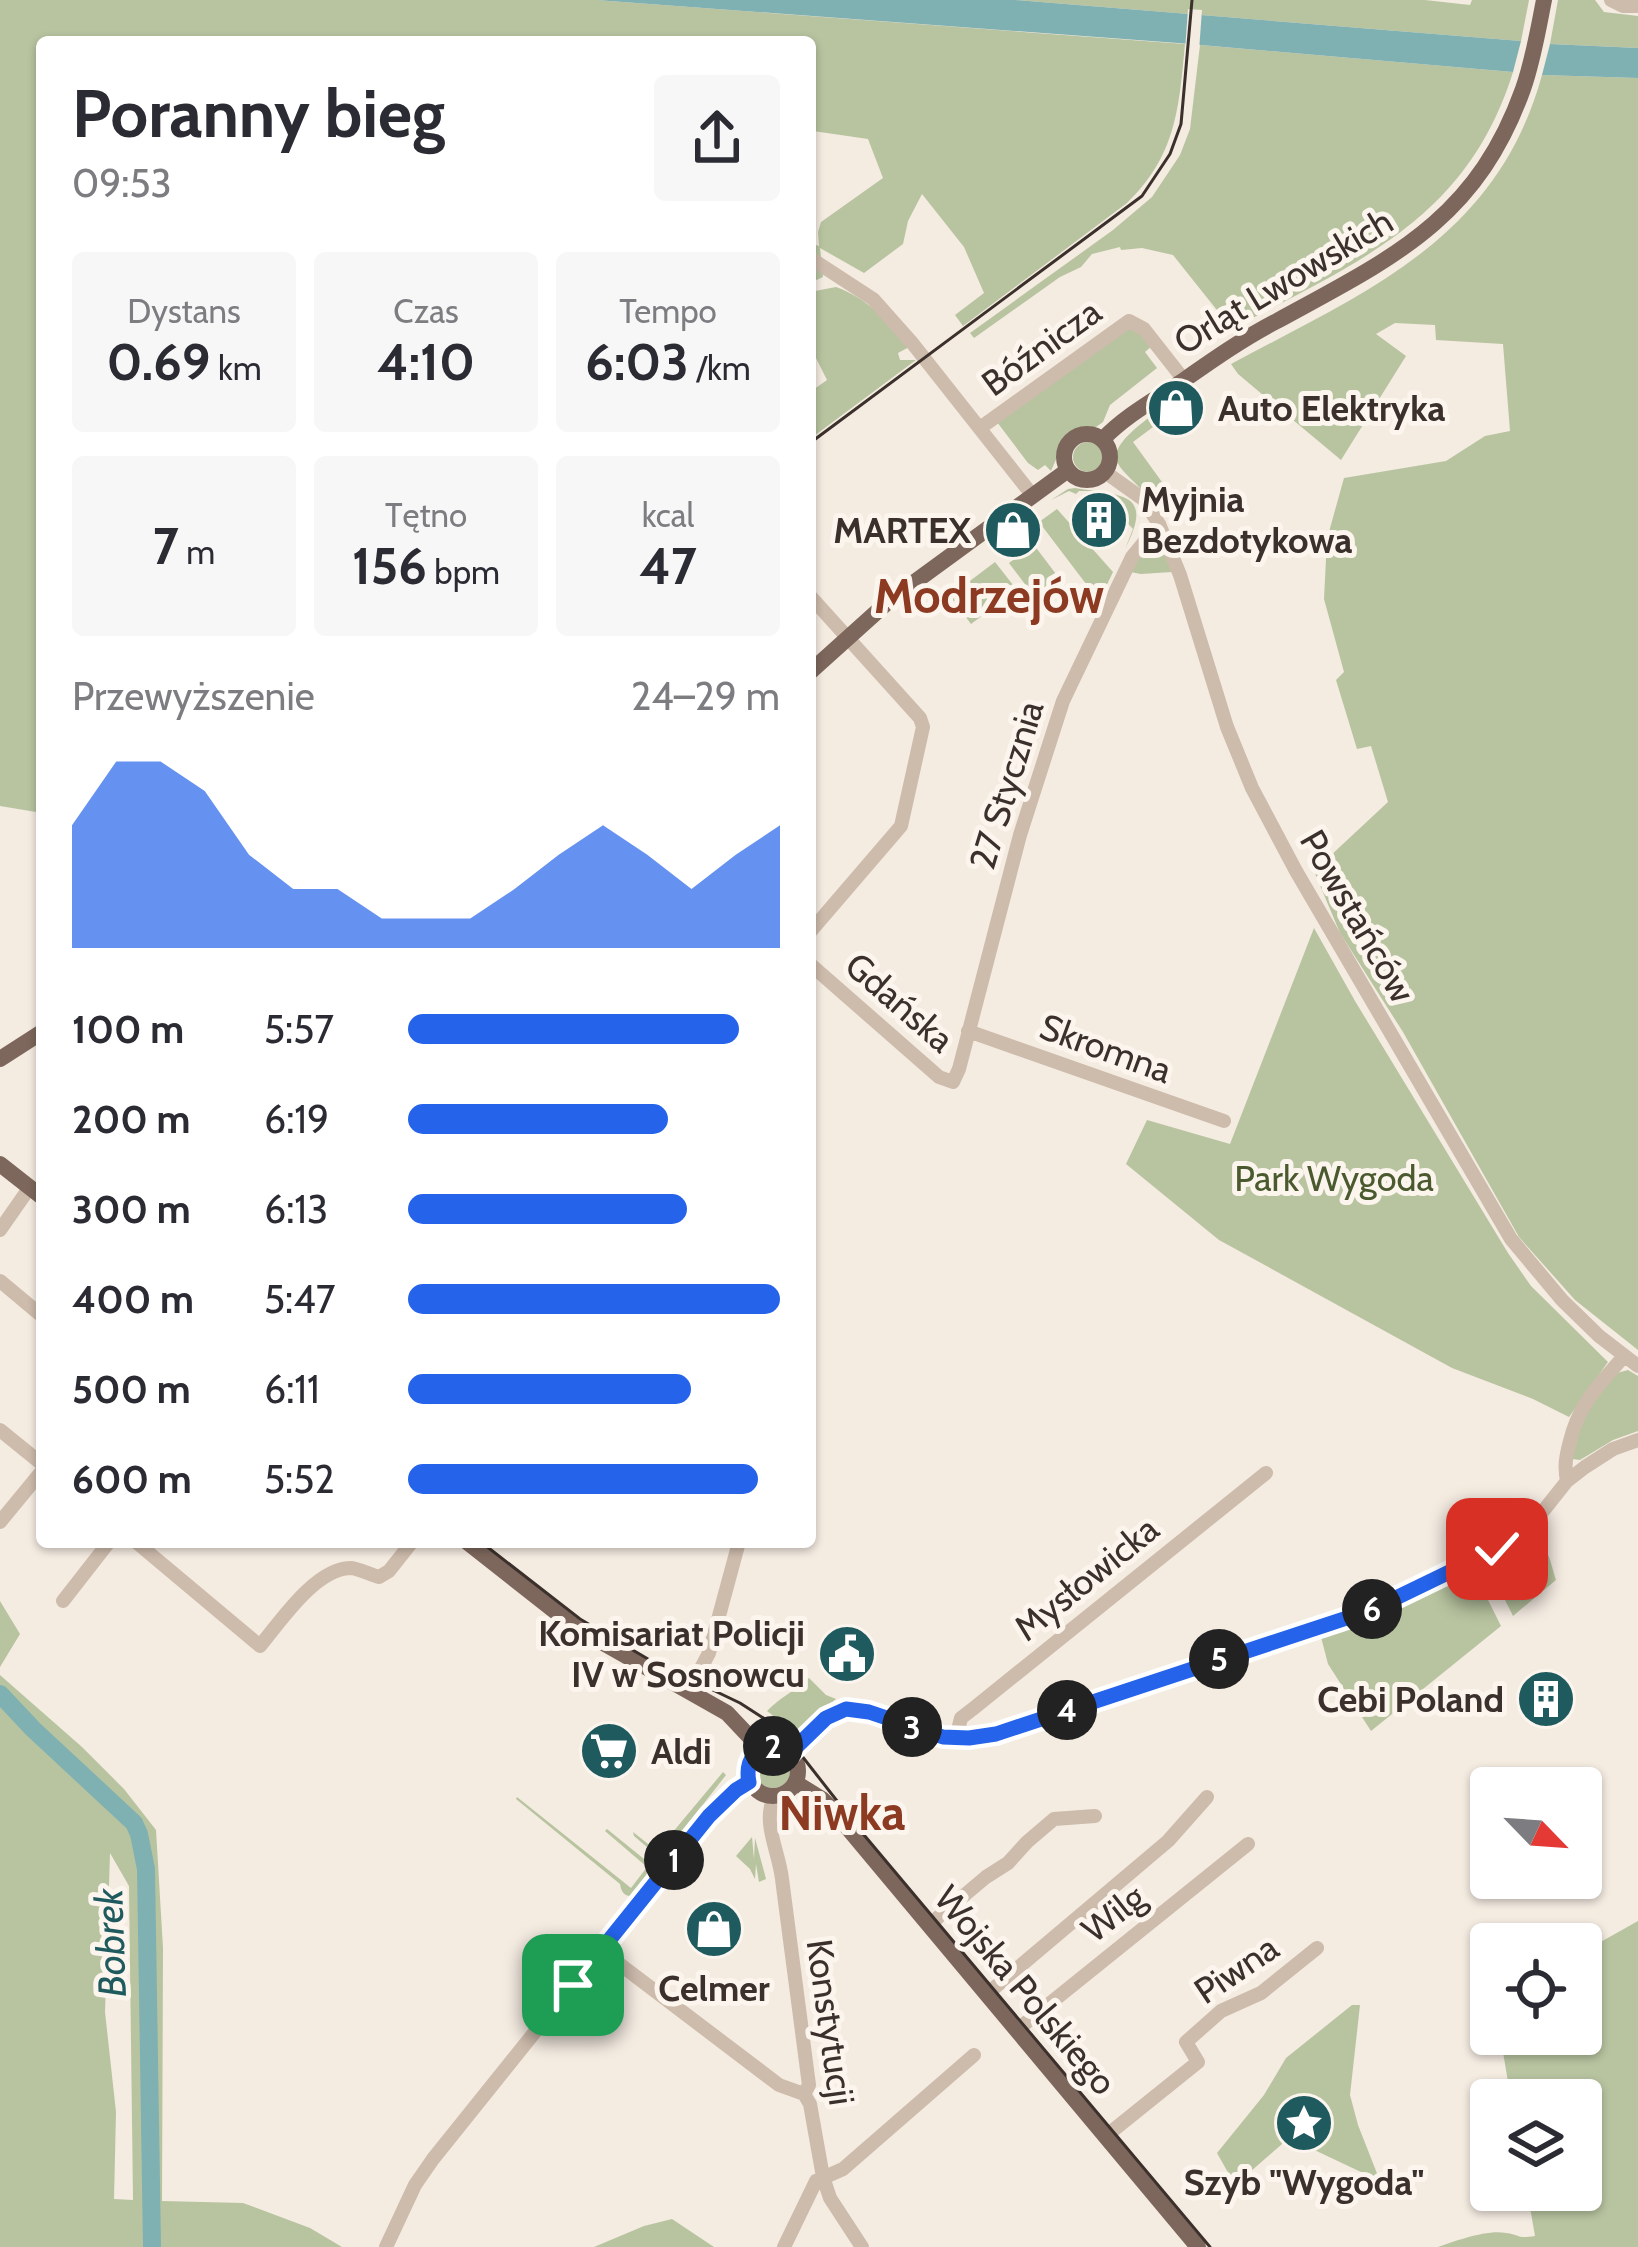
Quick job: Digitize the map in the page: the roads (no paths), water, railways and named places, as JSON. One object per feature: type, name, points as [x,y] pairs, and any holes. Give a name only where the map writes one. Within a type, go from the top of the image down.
[{"type":"main road","name":"Orląt Lwowskich","points":[[1102,439],[1250,336],[1367,273],[1410,244],[1461,197],[1503,135],[1524,86],[1544,0]]},
{"type":"main road","points":[[1089,434],[1102,439],[1111,455],[1106,472],[1086,481],[1068,470],[1064,456],[1075,437],[1089,434]]},
{"type":"main road","points":[[816,667],[890,600],[1068,470]]},
{"type":"main road","points":[[0,1059],[36,1036]]},
{"type":"main road","points":[[0,1164],[36,1192]]},
{"type":"main road","points":[[474,1548],[562,1618],[734,1718],[760,1749]]},
{"type":"main road","points":[[774,1746],[790,1753],[798,1770],[796,1783],[772,1804],[749,1782],[749,1762],[760,1749],[774,1746]]},
{"type":"main road","name":"Wojska Polskiego","points":[[796,1783],[832,1809],[1198,2247]]},
{"type":"street","points":[[1611,0],[1634,7]]},
{"type":"street","points":[[816,262],[873,299],[1033,496]]},
{"type":"street","name":"Bóźnicza","points":[[980,428],[1129,321],[1144,329],[1184,380]]},
{"type":"street","name":"Powstańców","points":[[1106,472],[1143,499],[1159,524],[1232,740],[1256,796],[1511,1239],[1562,1300],[1638,1366]]},
{"type":"street","name":"27 Stycznia","points":[[953,1082],[1019,835],[1063,701],[1132,557],[1159,524]]},
{"type":"street","name":"Gdańska","points":[[816,603],[920,718],[922,737],[901,826],[816,925]]},
{"type":"street","name":"Gdańska","points":[[816,969],[939,1077],[953,1082]]},
{"type":"street","name":"Skromna","points":[[968,1031],[1224,1121]]},
{"type":"street","points":[[0,1231],[36,1192]]},
{"type":"street","points":[[0,1281],[36,1311]]},
{"type":"street","points":[[1568,1481],[1564,1466],[1580,1411],[1624,1356]]},
{"type":"street","points":[[0,1430],[36,1462]]},
{"type":"street","points":[[790,1753],[826,1718],[846,1709],[956,1738],[996,1734],[1371,1610],[1497,1549],[1532,1525],[1568,1481],[1613,1449],[1638,1440]]},
{"type":"street","name":"Mysłowicka","points":[[956,1738],[961,1718],[1266,1473]]},
{"type":"street","points":[[0,1522],[36,1475]]},
{"type":"street","points":[[63,1601],[104,1548]]},
{"type":"street","points":[[143,1548],[260,1646],[322,1578],[350,1568],[379,1577],[407,1548]]},
{"type":"street","points":[[689,1691],[709,1653],[737,1548]]},
{"type":"street","points":[[386,2247],[433,2159],[709,1816],[749,1782]]},
{"type":"street","points":[[987,1994],[1168,1841],[1207,1797]]},
{"type":"street","name":"Konstytucji","points":[[772,1804],[771,1835],[782,1873],[809,2085],[804,2094],[830,2198],[862,2247]]},
{"type":"street","points":[[929,1925],[1054,1820],[1095,1816]]},
{"type":"street","name":"Wilg","points":[[1017,2030],[1248,1844]]},
{"type":"street","name":"Piwna","points":[[1106,2136],[1198,2062],[1186,2042],[1221,2011],[1261,1993],[1317,1948]]},
{"type":"street","points":[[601,1950],[779,2085],[804,2094]]},
{"type":"street","points":[[784,2247],[816,2181],[843,2168],[974,2055]]},
{"type":"water","points":[[596,0],[1015,0],[1521,41],[1513,72]]},
{"type":"water","points":[[1550,44],[1638,48],[1638,78],[1542,75]]},
{"type":"waterway","name":"Bobrek","points":[[0,1694],[134,1823],[139,1834],[146,1869],[152,2247]]},
{"type":"tram line","points":[[816,439],[1142,196],[1170,154],[1181,124],[1192,0]]},
{"type":"tram line","points":[[489,1548],[580,1619],[648,1659],[740,1703],[791,1742],[1210,2247]]},
{"type":"place","name":"Auto Elektryka","points":[[1176,408]]},
{"type":"place","name":"Myjnia Bezdotykowa","points":[[1099,520]]},
{"type":"place","name":"MARTEX","points":[[1013,530]]},
{"type":"place","name":"Komisariat Policji IV w Sosnowcu","points":[[847,1654]]},
{"type":"place","name":"Cebi Poland","points":[[1546,1699]]},
{"type":"place","name":"Aldi","points":[[609,1751]]},
{"type":"place","name":"Celmer","points":[[714,1929]]},
{"type":"place","name":"Szyb \"Wygoda\"","points":[[1304,2123]]},
{"type":"district","name":"Modrzejów","points":[[989,596]]},
{"type":"district","name":"Niwka","points":[[842,1813]]},
{"type":"park label","name":"Park Wygoda","points":[[1334,1178]]}]
